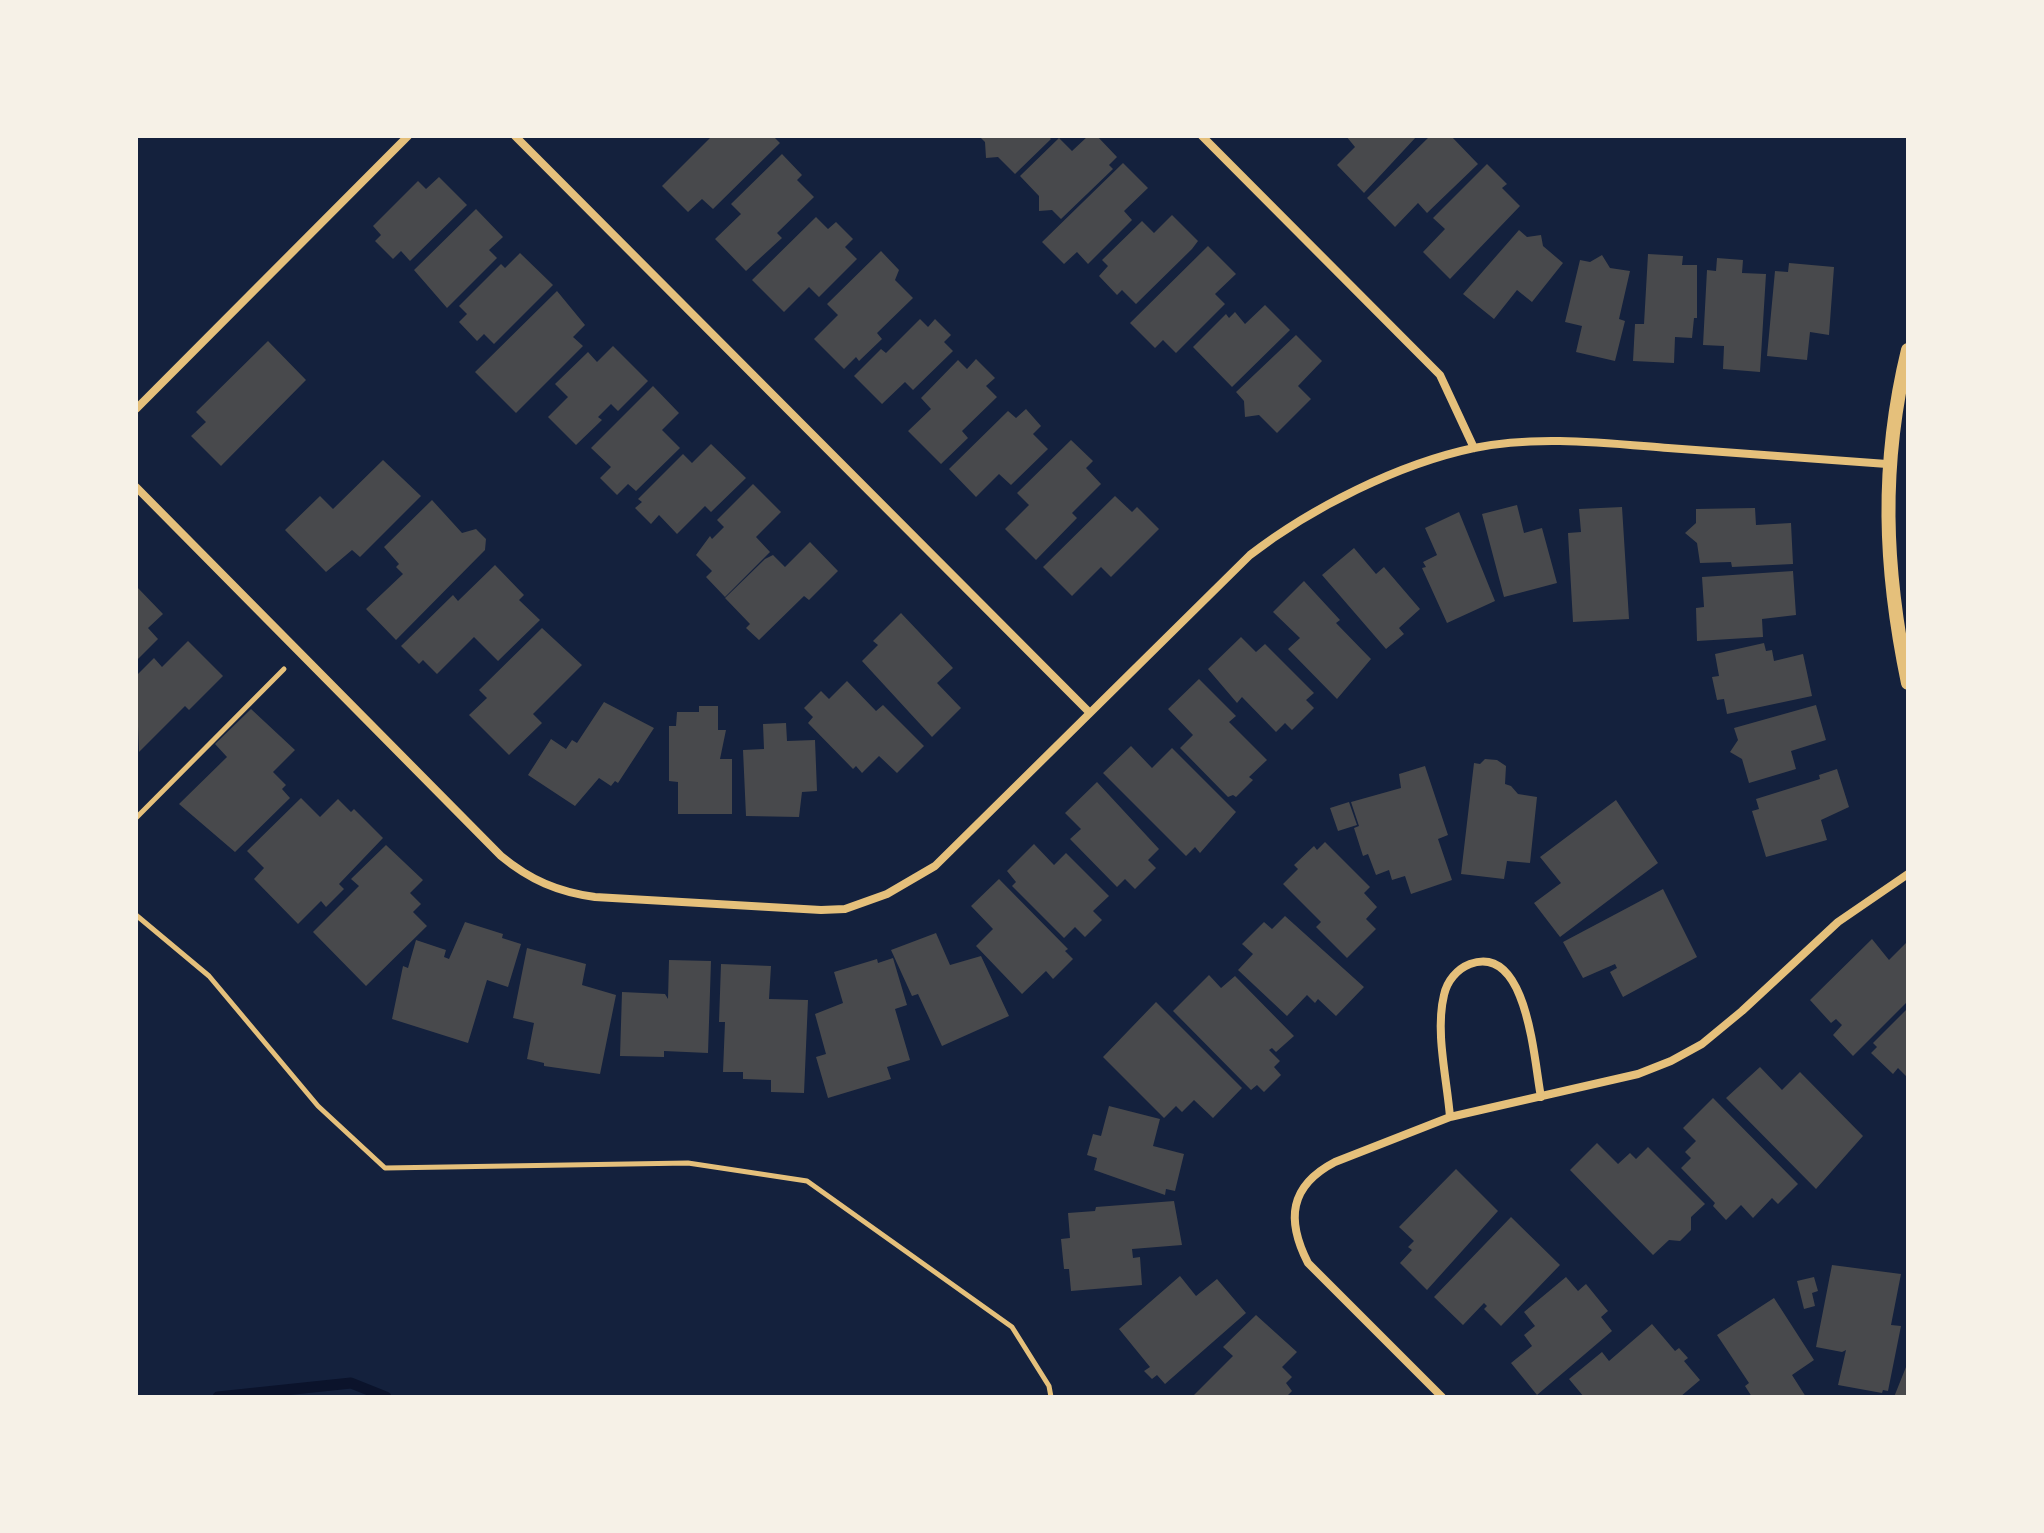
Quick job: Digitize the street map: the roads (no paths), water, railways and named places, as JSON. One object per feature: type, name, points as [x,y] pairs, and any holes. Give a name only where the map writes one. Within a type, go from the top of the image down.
[{"type":"street","points":[[136,409],[408,136]]},
{"type":"street","points":[[515,136],[1089,712]]},
{"type":"street","points":[[1202,136],[1440,375],[1474,448]]},
{"type":"street","points":[[1908,350],[1887,464],[1889,560],[1908,683]]},
{"type":"street","points":[[136,487],[509,863],[549,887],[595,897],[821,910],[863,904],[910,883],[935,866],[1220,582],[1274,537],[1347,494],[1474,448],[1595,442],[1887,464]]},
{"type":"street","points":[[1442,1397],[1308,1263],[1295,1238],[1294,1218],[1305,1183],[1318,1171],[1450,1117],[1638,1074],[1702,1044],[1838,922],[1908,874]]},
{"type":"street","points":[[1450,1117],[1441,1016],[1444,993],[1463,967],[1479,961],[1494,964],[1505,971],[1523,998],[1541,1097]]},
{"type":"waterway","points":[[218,1397],[351,1383],[386,1397]]}]
